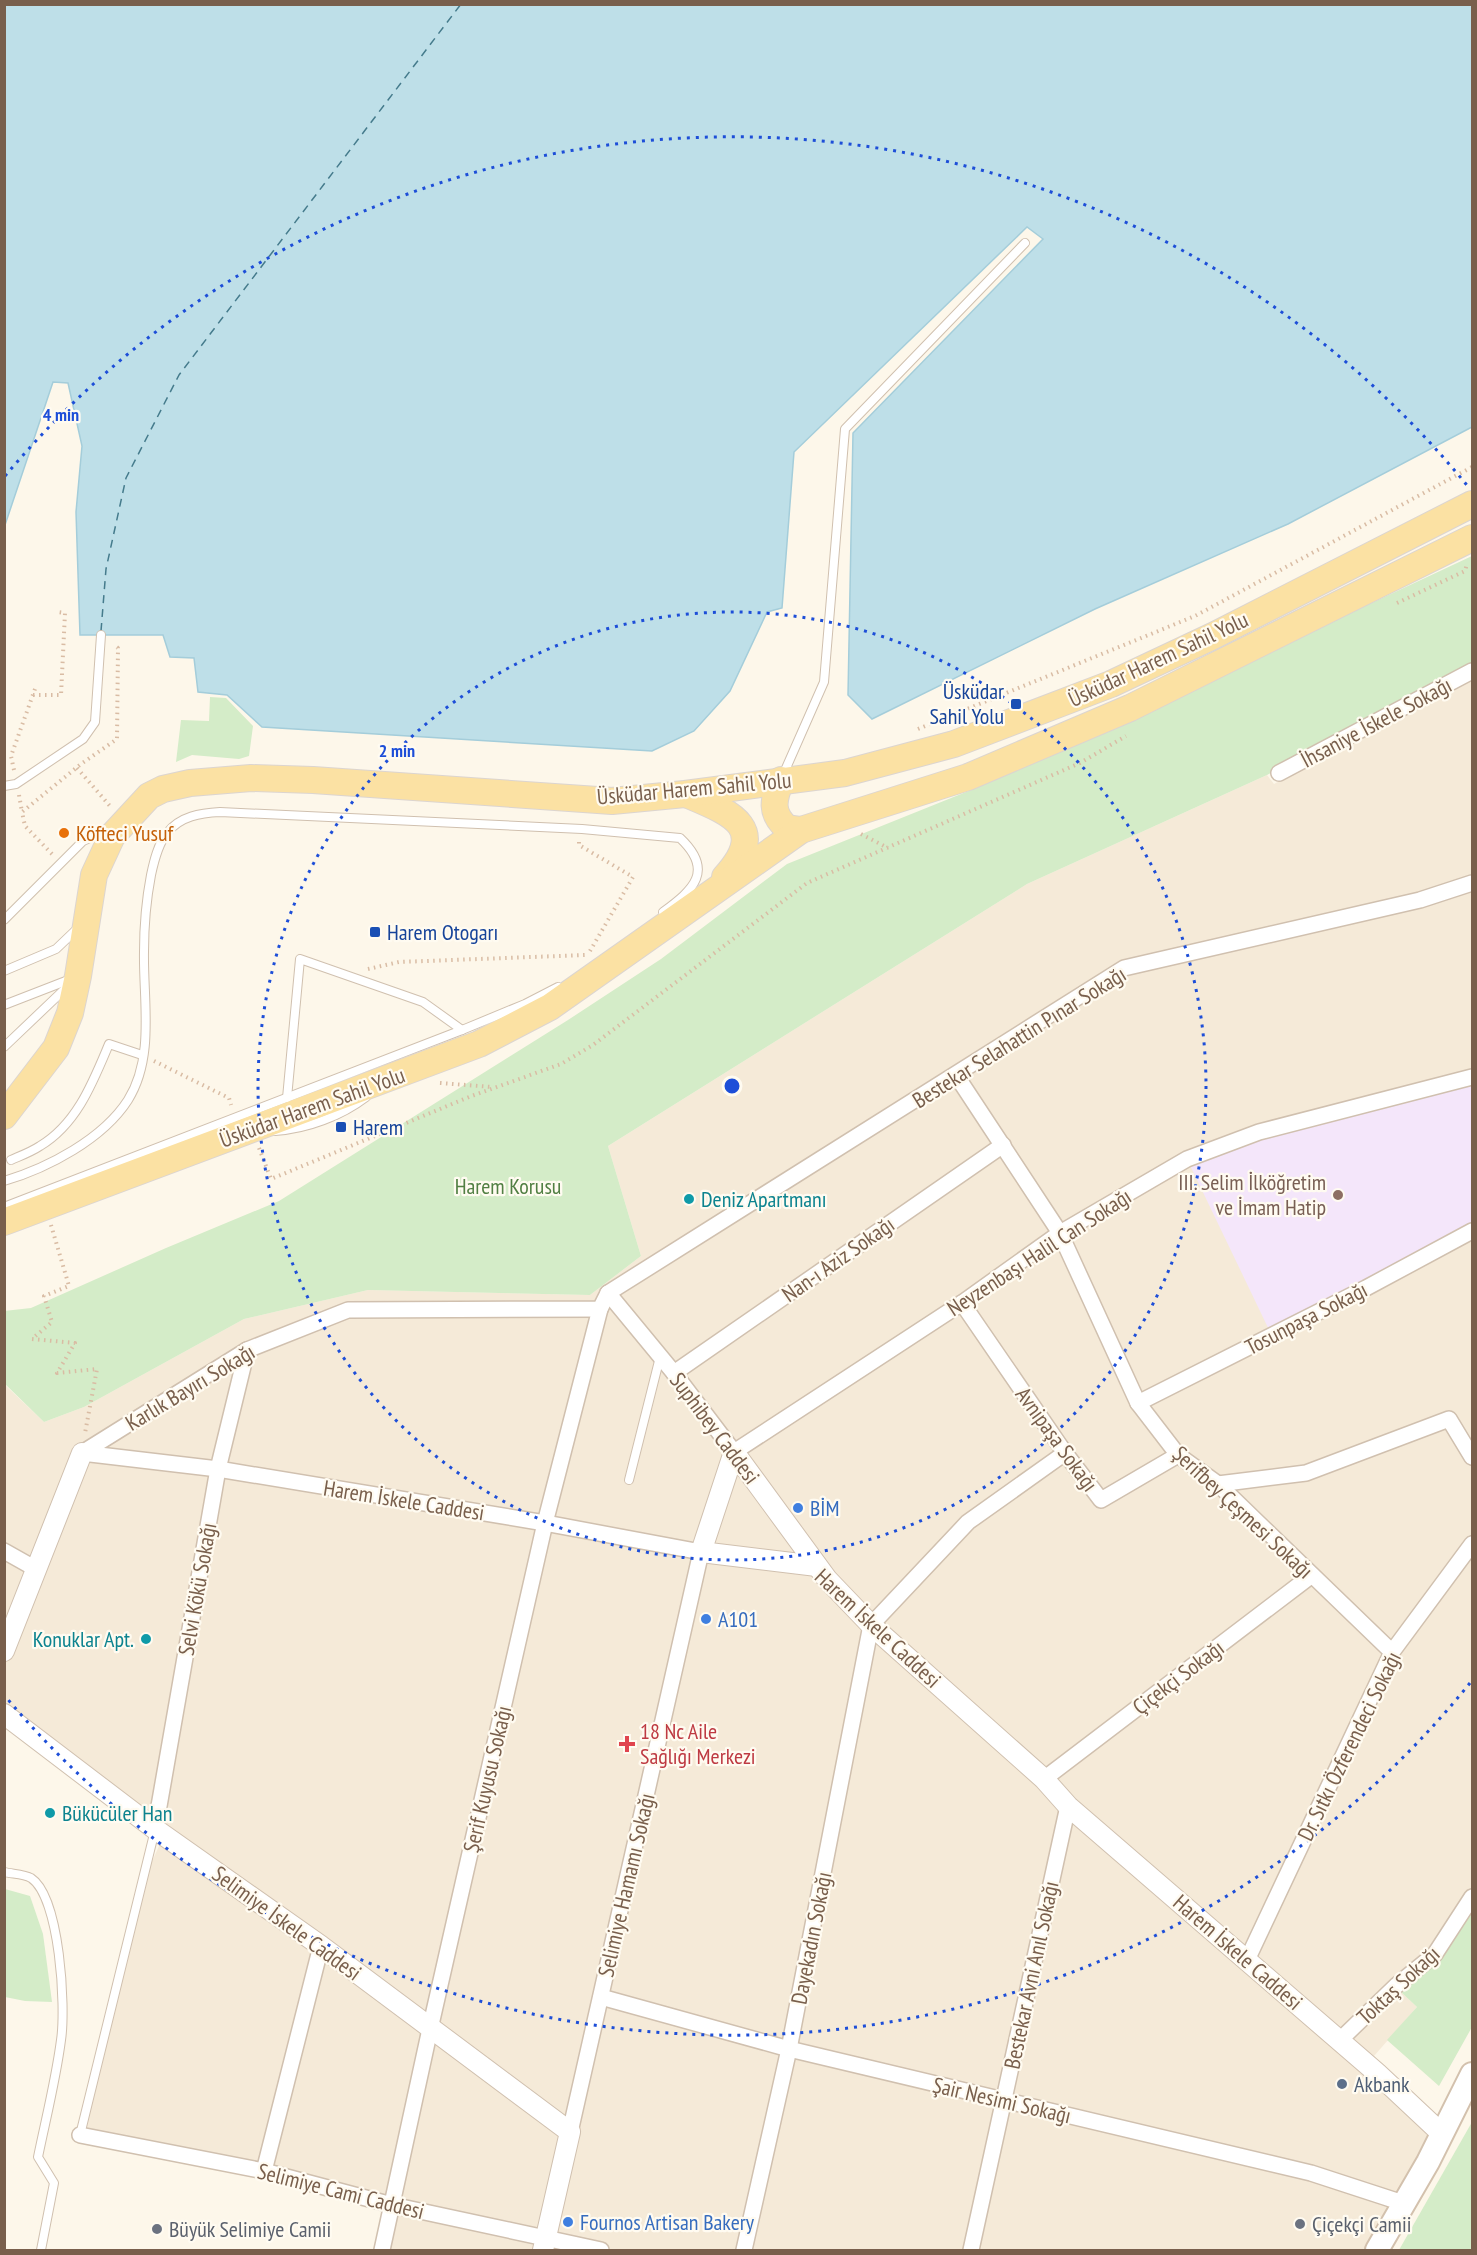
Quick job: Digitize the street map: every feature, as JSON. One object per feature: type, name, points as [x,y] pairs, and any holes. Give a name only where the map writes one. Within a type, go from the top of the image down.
[{"type":"main road","name":"Üsküdar Harem Sahil Yolu","points":[[4,1116],[56,1048],[70,1013],[94,875],[119,815],[163,789],[190,783],[251,778],[313,780],[612,801],[845,773],[954,744],[1111,684],[1223,631],[1473,504]]},
{"type":"main road","name":"Üsküdar Harem Sahil Yolu","points":[[4,1222],[244,1130],[479,1044],[550,1007],[801,830],[968,777],[1130,708],[1471,549]]},
{"type":"main road","points":[[781,780],[774,797],[775,815],[787,828],[801,830]]},
{"type":"main road","points":[[685,794],[723,810],[743,829],[745,840],[743,852],[737,864],[713,891]]},
{"type":"main road","points":[[1377,2250],[1402,2203],[1428,2162],[1473,2074]]},
{"type":"street","name":"İhsaniye İskele Sokağı","points":[[1279,773],[1473,671]]},
{"type":"street","name":"Bestekar Selahattin Pınar Sokağı","points":[[608,1293],[1124,968],[1420,900],[1473,883]]},
{"type":"street","name":"Şerifbey Çeşmesi Sokağı","points":[[956,1075],[1060,1233],[1138,1403],[1178,1455],[1218,1484],[1392,1652]]},
{"type":"street","name":"Neyzenbaşı Halil Can Sokağı","points":[[734,1452],[962,1303],[1060,1233],[1187,1159],[1259,1132],[1473,1077]]},
{"type":"street","name":"Nan-ı Aziz Sokağı","points":[[674,1373],[1002,1145]]},
{"type":"street","name":"Tosunpaşa Sokağı","points":[[1138,1403],[1366,1288],[1473,1231]]},
{"type":"street","points":[[600,1309],[608,1293]]},
{"type":"street","name":"Suphibey Caddesi","points":[[608,1293],[674,1373],[817,1566]]},
{"type":"street","name":"Avnipaşa Sokağı","points":[[962,1303],[1065,1454],[1101,1500],[1178,1455]]},
{"type":"street","name":"Karlık Bayırı Sokağı","points":[[82,1453],[247,1350],[348,1310],[600,1309]]},
{"type":"street","name":"Şerif Kuyusu Sokağı","points":[[382,2250],[545,1523],[600,1309]]},
{"type":"street","name":"Selvi Kökü Sokağı","points":[[155,1829],[218,1469],[247,1350]]},
{"type":"street","points":[[1218,1484],[1306,1473],[1449,1419],[1473,1457]]},
{"type":"street","name":"Selimiye Hamamı Sokağı","points":[[544,2244],[701,1552],[734,1452]]},
{"type":"street","points":[[4,1650],[82,1453]]},
{"type":"street","name":"Harem İskele Caddesi","points":[[82,1453],[218,1469],[545,1523],[701,1552],[817,1566],[871,1625],[1044,1779],[1068,1806],[1340,2040],[1441,2133]]},
{"type":"street","points":[[871,1625],[968,1522],[1065,1454]]},
{"type":"street","name":"Dr. Sıtkı Özferendeci Sokağı","points":[[1247,1960],[1392,1652],[1473,1544]]},
{"type":"street","points":[[4,1551],[36,1569]]},
{"type":"street","name":"Çiçekçi Sokağı","points":[[1044,1779],[1312,1575]]},
{"type":"street","name":"Dayekadın Sokağı","points":[[744,2250],[789,2049],[871,1625]]},
{"type":"street","name":"Selimiye İskele Caddesi","points":[[4,1714],[155,1829],[321,1946],[570,2132]]},
{"type":"street","name":"Bestekar Avni Anıl Sokağı","points":[[971,2250],[1068,1806]]},
{"type":"street","name":"Toktaş Sokağı","points":[[1340,2040],[1397,1985],[1435,1954],[1473,1897]]},
{"type":"street","points":[[264,2171],[321,1946]]},
{"type":"street","name":"Şair Nesimi Sokağı","points":[[601,1998],[789,2049],[1311,2173],[1402,2203]]},
{"type":"street","name":"Selimiye Cami Caddesi","points":[[80,2135],[264,2171],[544,2244],[601,2250]]},
{"type":"lane","points":[[781,780],[824,682],[845,429],[1025,243]]},
{"type":"lane","points":[[4,786],[16,784],[83,739],[95,722],[101,635]]},
{"type":"lane","points":[[4,1181],[21,1176],[85,1143],[109,1123],[128,1099],[140,1069],[145,1038],[146,900],[153,865],[166,833],[186,818],[202,813],[220,812],[582,829],[681,838],[692,849],[699,863],[696,879],[686,895],[657,916]]},
{"type":"lane","points":[[4,920],[83,841],[119,815]]},
{"type":"lane","points":[[4,971],[56,949],[86,921]]},
{"type":"lane","points":[[287,1098],[300,959],[423,1002],[462,1030]]},
{"type":"lane","points":[[4,1005],[78,976]]},
{"type":"lane","points":[[4,1047],[78,976]]},
{"type":"lane","points":[[4,1207],[462,1030],[525,1004],[561,986]]},
{"type":"lane","points":[[11,1160],[40,1147],[59,1132],[91,1085],[109,1044],[142,1055]]},
{"type":"lane","points":[[629,1480],[660,1357]]},
{"type":"lane","points":[[80,2135],[155,1829]]},
{"type":"lane","points":[[4,1872],[30,1878],[43,1891],[56,1930],[63,2005],[62,2038],[39,2157],[54,2183],[41,2250]]},
{"type":"path","points":[[913,730],[1195,616],[1473,466]]},
{"type":"path","points":[[1391,606],[1465,571],[1471,549]]},
{"type":"path","points":[[33,695],[61,694],[65,613],[58,612]]},
{"type":"path","points":[[22,812],[12,756],[35,689]]},
{"type":"path","points":[[142,1055],[228,1098],[271,1179],[561,1064],[593,1044],[807,883],[1080,763],[1129,734]]},
{"type":"path","points":[[77,768],[119,815]]},
{"type":"path","points":[[345,975],[399,962],[588,954],[633,877],[579,845],[582,829]]},
{"type":"path","points":[[858,832],[888,848]]},
{"type":"path","points":[[436,1082],[496,1088]]},
{"type":"path","points":[[45,1207],[69,1286],[44,1296],[52,1322],[32,1339],[75,1342],[57,1374],[97,1370],[82,1453]]},
{"type":"shaded area","points":[[1472,679],[1472,1907],[1400,1991],[1417,2007],[1374,2056],[1404,2092],[1435,2139],[1379,2250],[382,2250],[395,2202],[85,2135],[132,1905],[165,1833],[5,1711],[4,1384],[44,1422],[84,1407],[244,1319],[368,1290],[590,1295],[641,1256],[608,1146],[1027,884],[1267,775],[1274,784]]},
{"type":"shaded area","name":"III. Selim İlköğretim ve İmam Hatip","points":[[1472,1077],[1472,1231],[1272,1336],[1187,1159]]},
{"type":"green space","name":"Harem Korusu","points":[[1472,556],[1472,665],[1267,775],[1027,884],[608,1146],[641,1256],[590,1295],[368,1290],[244,1319],[84,1407],[44,1422],[5,1384],[4,1311],[31,1308],[279,1201],[661,959],[787,864],[976,788]]},
{"type":"green space","points":[[210,697],[226,698],[253,726],[249,756],[239,759],[192,755],[176,762],[181,720],[209,721]]},
{"type":"green space","points":[[5,1889],[30,1896],[43,1934],[52,2002],[25,2001],[5,1997]]},
{"type":"green space","points":[[1472,1907],[1472,2027],[1439,2086],[1387,2040],[1417,2007],[1400,1991]]},
{"type":"green space","points":[[1472,2122],[1472,2250],[1399,2250]]},
{"type":"water","points":[[5,5],[1472,5],[1472,427],[1288,524],[1095,609],[872,719],[848,695],[853,433],[1043,239],[1027,227],[794,452],[782,608],[767,612],[730,691],[694,731],[652,751],[262,727],[227,695],[198,692],[194,658],[170,657],[163,635],[80,635],[76,512],[82,446],[68,383],[53,382],[5,525]]},
{"type":"ferry route","points":[[101,631],[106,569],[126,478],[179,375],[461,4]]},
{"type":"place","name":"Üsküdar Sahil Yolu","points":[[1016,704]]},
{"type":"place","name":"Köfteci Yusuf","points":[[64,833]]},
{"type":"place","name":"Harem Otogarı","points":[[375,932]]},
{"type":"place","name":"Harem","points":[[341,1127]]},
{"type":"place","name":"III. Selim İlköğretim ve İmam Hatip","points":[[1338,1195]]},
{"type":"place","name":"Deniz Apartmanı","points":[[689,1199]]},
{"type":"place","name":"BİM","points":[[798,1508]]},
{"type":"place","name":"A101","points":[[706,1619]]},
{"type":"place","name":"Konuklar Apt.","points":[[146,1639]]},
{"type":"place","name":"18 Nc Aile Sağlığı Merkezi","points":[[627,1744]]},
{"type":"place","name":"Bükücüler Han","points":[[50,1813]]},
{"type":"place","name":"Akbank","points":[[1342,2084]]},
{"type":"place","name":"Fournos Artisan Bakery","points":[[568,2222]]},
{"type":"place","name":"Çiçekçi Camii","points":[[1300,2224]]},
{"type":"place","name":"Büyük Selimiye Camii","points":[[157,2229]]}]
